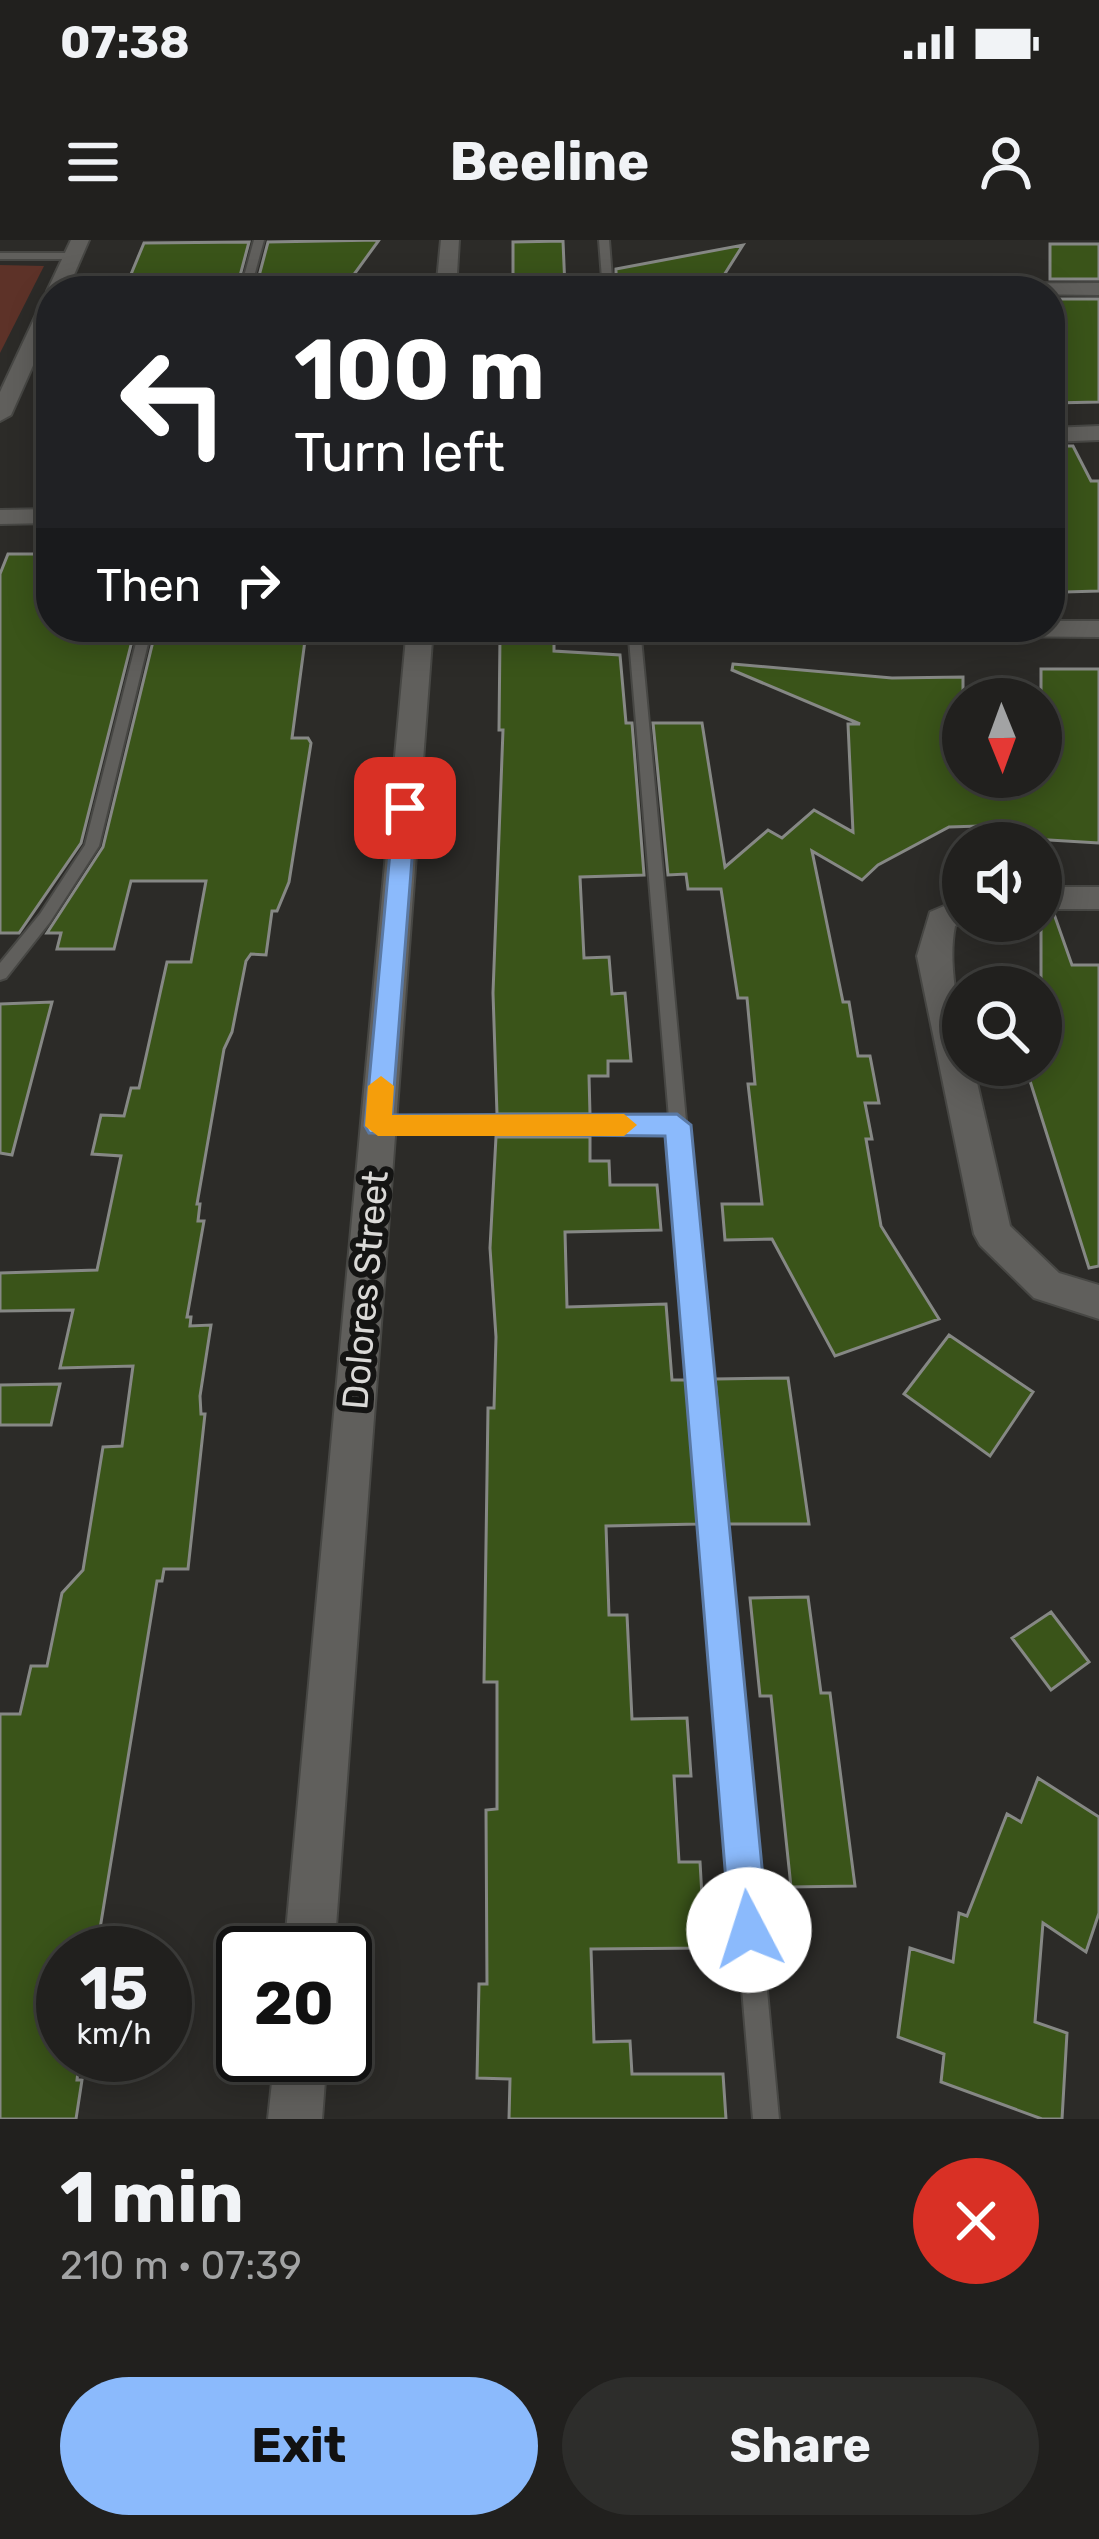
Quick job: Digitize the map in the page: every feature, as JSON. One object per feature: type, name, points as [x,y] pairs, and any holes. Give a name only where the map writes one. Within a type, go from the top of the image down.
[{"type":"street","points":[[447,276],[450,240]]},
{"type":"street","points":[[64,276],[77,248]]},
{"type":"street","points":[[1065,289],[1099,289]]},
{"type":"street","points":[[0,415],[36,337]]},
{"type":"street","points":[[1065,435],[1099,434]]},
{"type":"street","points":[[0,517],[36,516]]},
{"type":"street","points":[[1065,629],[1099,629]]},
{"type":"street","name":"Dolores Street","points":[[311,1926],[419,642]]},
{"type":"street","points":[[1062,898],[1099,898]]},
{"type":"street","points":[[942,920],[933,956],[993,1234],[1047,1286],[1099,1302]]},
{"type":"street","points":[[296,2119],[299,2082]]},
{"type":"lane","points":[[249,276],[259,240]]},
{"type":"lane","points":[[604,240],[607,276]]},
{"type":"lane","points":[[0,256],[77,248]]},
{"type":"lane","points":[[0,974],[45,918],[92,846],[142,642]]},
{"type":"lane","points":[[635,642],[766,2119]]},
{"type":"lane","points":[[378,1126],[677,1125]]},
{"type":"shaded area","points":[[0,265],[44,266],[36,276],[0,353]]},
{"type":"building","points":[[379,240],[353,276],[259,276],[268,242]]},
{"type":"building","points":[[563,241],[564,276],[513,276],[513,242]]},
{"type":"building","points":[[249,242],[240,276],[130,276],[144,243]]},
{"type":"building","points":[[1050,244],[1099,244],[1099,279],[1050,276]]},
{"type":"building","points":[[743,245],[723,276],[616,276],[616,269]]},
{"type":"building","points":[[1065,299],[1099,299],[1099,402],[1065,403]]},
{"type":"building","points":[[1065,446],[1073,446],[1091,481],[1099,481],[1099,591],[1065,592]]},
{"type":"building","points":[[8,554],[36,554],[36,642],[132,642],[81,843],[19,933],[0,933],[0,574]]},
{"type":"building","points":[[153,642],[305,642],[292,738],[308,738],[311,743],[289,882],[277,911],[272,911],[266,955],[251,954],[246,961],[232,1032],[224,1049],[197,1204],[198,1221],[204,1221],[187,1317],[191,1317],[190,1326],[211,1325],[200,1396],[201,1414],[205,1414],[188,1569],[164,1569],[162,1581],[157,1581],[100,1926],[36,1926],[36,2082],[82,2082],[76,2119],[0,2119],[0,1714],[20,1714],[31,1666],[47,1666],[62,1593],[83,1570],[103,1447],[122,1446],[133,1366],[60,1368],[73,1310],[0,1311],[0,1273],[97,1270],[121,1156],[92,1154],[101,1115],[124,1116],[131,1088],[139,1088],[167,962],[191,962],[206,881],[131,881],[114,949],[57,949],[61,933],[47,933],[103,847]]},
{"type":"building","points":[[500,642],[554,642],[554,651],[620,655],[626,723],[632,723],[644,875],[580,877],[584,958],[609,957],[612,994],[625,993],[631,1061],[608,1061],[608,1076],[589,1076],[590,1114],[497,1114],[493,993],[503,730],[499,730]]},
{"type":"building","points":[[733,664],[892,678],[963,677],[942,678],[942,798],[1062,798],[1062,678],[1041,678],[1041,669],[1099,669],[1099,843],[1062,841],[1062,822],[942,822],[942,831],[878,865],[862,880],[812,851],[843,1002],[849,1002],[858,1056],[870,1056],[879,1103],[865,1103],[872,1139],[866,1139],[881,1226],[939,1319],[835,1356],[772,1239],[725,1240],[722,1204],[762,1204],[748,1084],[755,1084],[747,998],[738,998],[721,889],[688,889],[686,874],[668,875],[653,723],[702,723],[725,867],[768,830],[782,838],[814,810],[853,832],[848,724],[860,724],[732,670]]},
{"type":"building","points":[[1062,937],[1072,965],[1099,965],[1099,1266],[1089,1268],[1032,1086],[1062,1086],[1062,966],[1041,966],[1041,942],[1062,942]]},
{"type":"building","points":[[52,1002],[12,1155],[0,1153],[0,1004]]},
{"type":"building","points":[[496,1137],[590,1137],[590,1161],[609,1161],[610,1185],[657,1185],[661,1230],[565,1232],[567,1307],[666,1304],[672,1380],[686,1380],[698,1524],[606,1526],[609,1615],[627,1615],[632,1719],[687,1718],[691,1776],[674,1776],[679,1862],[700,1862],[705,1948],[591,1949],[594,2042],[630,2041],[632,2074],[723,2074],[726,2119],[509,2119],[510,2079],[477,2078],[479,1984],[487,1984],[486,1810],[497,1809],[497,1682],[484,1682],[488,1408],[494,1408],[496,1337],[490,1248]]},
{"type":"building","points":[[949,1335],[1033,1392],[990,1456],[904,1394]]},
{"type":"building","points":[[788,1378],[809,1524],[728,1524],[715,1379]]},
{"type":"building","points":[[60,1384],[51,1425],[0,1425],[0,1385]]},
{"type":"building","points":[[808,1597],[821,1693],[830,1693],[855,1886],[791,1887],[771,1696],[760,1696],[750,1598]]},
{"type":"building","points":[[1051,1612],[1089,1662],[1051,1690],[1012,1638]]},
{"type":"building","points":[[1038,1778],[1099,1817],[1099,1913],[1086,1952],[1043,1923],[1035,2022],[1067,2033],[1062,2119],[1042,2119],[941,2082],[944,2054],[898,2037],[910,1948],[953,1962],[959,1913],[967,1916],[1007,1814],[1021,1822]]},
{"type":"slow traffic","points":[[381,1086],[378,1126],[624,1125]]},
{"type":"route","points":[[405,808],[378,1126],[677,1125],[749,1930]]}]
